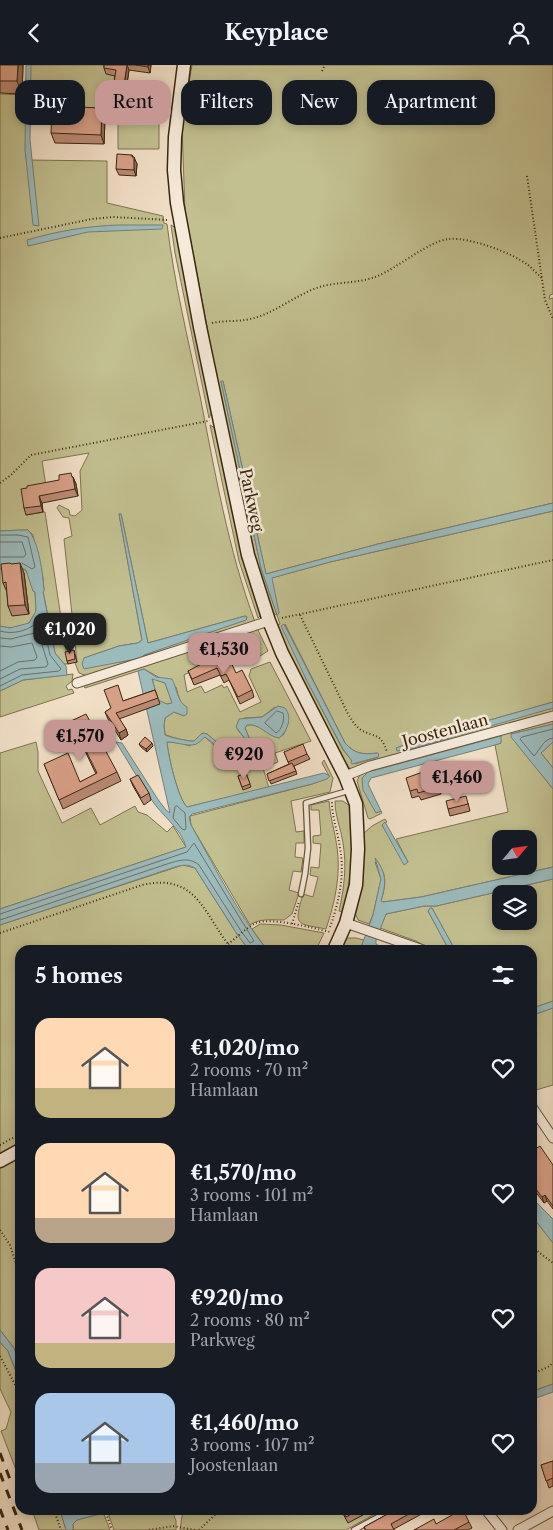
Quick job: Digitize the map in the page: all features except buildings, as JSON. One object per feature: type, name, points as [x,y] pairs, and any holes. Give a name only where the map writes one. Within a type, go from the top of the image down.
[{"type":"street","name":"Parkweg","points":[[184,65],[175,137],[174,170],[180,221],[218,419],[248,555],[269,621],[282,653],[345,776],[356,803],[358,849],[356,885],[346,923],[336,945]]},
{"type":"street","points":[[76,683],[269,621]]},
{"type":"street","name":"Joostenlaan","points":[[345,776],[370,766],[553,716]]},
{"type":"street","points":[[346,923],[409,945]]},
{"type":"street","points":[[537,1114],[553,1138]]},
{"type":"street","points":[[0,1161],[15,1153]]},
{"type":"street","points":[[518,1530],[553,1511]]},
{"type":"street","points":[[490,1515],[502,1530]]},
{"type":"lane","points":[[301,894],[306,874],[308,848],[306,803],[351,790]]},
{"type":"lane","points":[[354,1530],[382,1515]]},
{"type":"path","points":[[322,71],[325,65]]},
{"type":"path","points":[[527,176],[545,300],[553,319]]},
{"type":"path","points":[[0,238],[92,219],[113,217],[180,221]]},
{"type":"path","points":[[223,320],[250,319],[276,309],[321,286],[375,277],[437,242],[450,239],[461,239],[486,245],[510,255],[527,265],[542,278]]},
{"type":"path","points":[[0,483],[31,455],[218,419]]},
{"type":"path","points":[[269,621],[553,560]]},
{"type":"path","points":[[300,615],[348,714],[362,730],[380,737],[384,742],[390,761]]},
{"type":"path","points":[[333,795],[333,812],[342,862],[340,892],[333,918]]},
{"type":"path","points":[[0,933],[152,883],[166,883],[186,889],[201,902],[228,945],[254,925],[270,922],[292,924],[329,932]]},
{"type":"path","points":[[292,924],[301,894]]},
{"type":"path","points":[[0,1145],[15,1137]]},
{"type":"path","points":[[0,1230],[10,1245],[15,1260]]},
{"type":"path","points":[[537,1251],[553,1263]]},
{"type":"path","points":[[0,1356],[15,1384]]},
{"type":"path","points":[[537,1372],[550,1365],[553,1361]]},
{"type":"path","points":[[56,1515],[61,1530]]},
{"type":"path","points":[[107,1515],[112,1530]]},
{"type":"path","points":[[200,1530],[215,1515]]},
{"type":"path","points":[[149,1530],[173,1526],[195,1530]]},
{"type":"shaded area","points":[[27,65],[116,65],[114,80],[95,80],[95,117],[85,116],[85,80],[26,80]]},
{"type":"shaded area","points":[[192,65],[553,65],[553,294],[550,295],[549,299],[553,298],[553,503],[378,544],[266,574],[223,381],[221,382],[261,568],[277,615],[271,612],[259,577],[230,447],[185,211],[182,125],[272,125],[272,80],[190,80]]},
{"type":"shaded area","points":[[0,94],[15,95],[15,125],[26,125],[28,160],[107,161],[107,203],[163,216],[164,223],[167,224],[177,288],[223,510],[237,567],[255,622],[87,676],[79,673],[75,663],[77,662],[64,539],[72,536],[69,518],[63,517],[57,508],[59,505],[69,510],[70,515],[75,516],[82,510],[80,471],[89,453],[42,461],[46,486],[26,515],[45,512],[68,664],[64,664],[55,653],[43,591],[43,578],[33,535],[28,530],[0,531]],"holes":[[[119,514],[121,514],[148,643],[247,617],[246,620],[169,645],[134,660],[111,663],[84,658],[119,646],[138,643],[142,640]]]},
{"type":"shaded area","points":[[118,125],[159,125],[159,149],[118,149]]},
{"type":"shaded area","points":[[171,225],[176,228],[212,412],[209,418],[175,253]]},
{"type":"shaded area","points":[[210,425],[215,428],[261,615],[258,618],[239,561]]},
{"type":"shaded area","points":[[553,511],[553,702],[406,744],[396,749],[553,708],[553,713],[353,769],[349,768],[303,685],[276,626],[280,624],[271,578],[330,562]],"holes":[[[285,624],[345,743],[356,752],[363,754],[377,753],[378,757],[355,764],[343,750],[306,679]]]},
{"type":"shaded area","points":[[0,569],[25,570],[35,592],[36,609],[34,616],[31,621],[22,626],[10,628],[0,626]]},
{"type":"shaded area","points":[[257,628],[268,651],[260,656],[252,643],[223,655],[184,675],[187,692],[201,686],[205,693],[222,685],[224,688],[227,686],[240,712],[261,702],[249,676],[251,669],[270,662],[311,741],[275,753],[278,762],[263,768],[269,788],[187,807],[177,786],[167,742],[181,743],[189,746],[205,737],[217,748],[220,745],[203,733],[194,741],[175,738],[165,734],[165,718],[174,712],[184,716],[176,687],[144,669],[85,688],[84,686]],"holes":[[[275,707],[288,723],[284,734],[279,738],[260,727],[247,725],[245,728],[250,740],[239,757],[229,758],[221,751],[224,748],[234,755],[242,752],[246,740],[237,729],[244,718],[262,717]]]},
{"type":"shaded area","points":[[73,674],[72,681],[66,686],[68,690],[72,689],[74,693],[0,717],[0,691],[23,680]]},
{"type":"shaded area","points":[[152,678],[165,683],[173,703],[167,704],[158,701]]},
{"type":"shaded area","points":[[553,718],[553,724],[511,734],[553,789],[553,867],[538,870],[538,830],[492,830],[492,875],[518,875],[421,897],[383,902],[381,901],[385,885],[384,875],[375,862],[381,879],[373,915],[369,924],[358,920],[355,913],[364,850],[364,833],[372,826],[385,819],[387,822],[382,825],[408,862],[396,839],[508,812],[495,745],[501,743],[364,776],[379,812],[381,811],[382,813],[370,819],[368,818],[357,781],[361,772]]},
{"type":"shaded area","points":[[36,742],[38,771],[62,823],[91,808],[100,825],[135,806],[138,812],[147,815],[167,832],[173,826],[186,847],[0,909],[0,753]]},
{"type":"shaded area","points":[[553,742],[553,768],[541,753]]},
{"type":"shaded area","points":[[324,760],[333,778],[330,792],[291,801],[296,832],[304,831],[304,843],[296,843],[295,857],[303,858],[301,872],[293,871],[289,890],[299,893],[292,914],[284,920],[262,920],[250,925],[191,825],[190,816],[312,784],[328,778],[329,776],[322,763]]},
{"type":"shaded area","points":[[329,801],[337,847],[338,878],[326,929],[303,924],[298,918],[298,912],[303,894],[313,897],[318,877],[310,875],[311,867],[319,868],[321,844],[313,843],[313,836],[321,835],[319,810],[311,810],[311,805]]},
{"type":"shaded area","points":[[335,801],[343,801],[350,806],[351,819],[350,873],[343,912],[339,911],[345,860]]},
{"type":"shaded area","points":[[183,865],[195,868],[245,945],[15,945],[15,1351],[0,1330],[0,925]]},
{"type":"shaded area","points":[[553,879],[553,1001],[537,1007],[537,945],[452,945],[432,908],[428,911],[446,945],[423,945],[380,928],[386,914],[424,906],[436,906],[492,893],[492,930],[537,930],[537,885],[527,885]]},
{"type":"shaded area","points":[[260,924],[281,925],[324,933],[318,945],[263,945],[252,929]]},
{"type":"shaded area","points":[[347,938],[364,940],[362,945],[344,945]]},
{"type":"shaded area","points":[[553,1008],[553,1085],[537,1090],[537,1013]]},
{"type":"shaded area","points":[[537,1223],[553,1243],[553,1384],[537,1390]]},
{"type":"shaded area","points":[[0,1342],[8,1351],[15,1369],[15,1467],[1,1431],[6,1429],[11,1412],[0,1389]]},
{"type":"shaded area","points":[[34,1515],[62,1515],[66,1530],[39,1530]]},
{"type":"shaded area","points":[[91,1515],[104,1515],[110,1530],[73,1530],[73,1524],[77,1520]]},
{"type":"shaded area","points":[[109,1515],[174,1515],[176,1521],[176,1530],[114,1530]]},
{"type":"shaded area","points":[[373,1515],[346,1530],[180,1530],[182,1516]]},
{"type":"water","points":[[26,65],[31,65],[31,80],[26,80]]},
{"type":"water","points":[[25,125],[30,125],[30,140],[39,226],[33,225],[25,150]]},
{"type":"water","points":[[119,225],[163,225],[162,229],[88,232],[28,246],[27,240],[50,234],[84,228]]},
{"type":"water","points":[[221,381],[223,381],[266,574],[378,544],[553,503],[553,511],[330,562],[272,578],[279,613],[277,615],[261,568]]},
{"type":"water","points":[[119,514],[121,514],[148,643],[245,616],[247,617],[246,620],[144,655],[141,658],[84,669],[82,664],[84,658],[119,646],[138,643],[142,640]]},
{"type":"water","points":[[28,530],[38,550],[43,592],[55,653],[66,666],[67,675],[23,680],[0,691],[0,626],[10,628],[29,623],[36,611],[35,592],[26,570],[22,568],[0,569],[0,531]]},
{"type":"water","points":[[284,624],[345,743],[356,752],[363,754],[377,753],[379,754],[378,757],[352,764],[306,679],[281,626]]},
{"type":"water","points":[[144,669],[156,677],[172,679],[181,702],[187,707],[187,714],[184,716],[174,712],[165,718],[165,735],[194,741],[203,733],[220,745],[217,748],[205,737],[192,745],[167,742],[177,786],[187,807],[324,773],[330,776],[327,779],[312,784],[192,814],[189,817],[191,825],[227,889],[263,945],[245,945],[195,868],[188,865],[173,868],[0,925],[0,909],[186,847],[180,834],[151,799],[116,742],[122,743],[159,801],[170,813],[138,671]],"holes":[[[152,679],[165,683],[172,703],[167,704],[158,700]]]},
{"type":"water","points":[[553,702],[553,708],[411,749],[397,751],[396,748],[406,744]]},
{"type":"water","points":[[278,706],[285,708],[289,716],[287,728],[279,738],[270,735],[256,726],[247,725],[245,728],[250,740],[243,755],[230,758],[220,752],[224,748],[235,756],[243,750],[246,740],[236,727],[239,719],[262,717]]},
{"type":"water","points":[[553,724],[553,742],[541,753],[553,768],[553,789],[511,737],[511,734]]},
{"type":"water","points":[[501,736],[501,743],[495,745],[371,778],[368,784],[381,811],[376,813],[363,790],[362,778],[368,772]]},
{"type":"water","points":[[385,822],[408,862],[404,865],[382,825]]},
{"type":"water","points":[[375,858],[382,869],[384,879],[381,901],[383,902],[421,897],[518,875],[538,875],[538,870],[553,867],[553,879],[527,885],[492,885],[492,893],[436,906],[424,906],[386,914],[376,940],[378,945],[362,945],[373,915],[381,879]]},
{"type":"water","points":[[432,908],[452,945],[446,945],[428,911]]},
{"type":"water","points":[[553,1001],[553,1008],[537,1014],[537,1007]]},
{"type":"water","points":[[537,1203],[553,1219],[553,1243],[537,1223]]},
{"type":"water","points":[[0,1330],[14,1348],[15,1369],[8,1351],[0,1342]]},
{"type":"water","points":[[553,1384],[553,1392],[537,1398],[537,1390]]},
{"type":"water","points":[[62,1515],[96,1515],[77,1520],[73,1524],[73,1530],[66,1530]]},
{"type":"railway","points":[[0,1453],[11,1482]]},
{"type":"railway","points":[[0,1473],[15,1512]]},
{"type":"railway","points":[[0,1509],[8,1530]]},
{"type":"railway","points":[[16,1515],[22,1530]]}]
